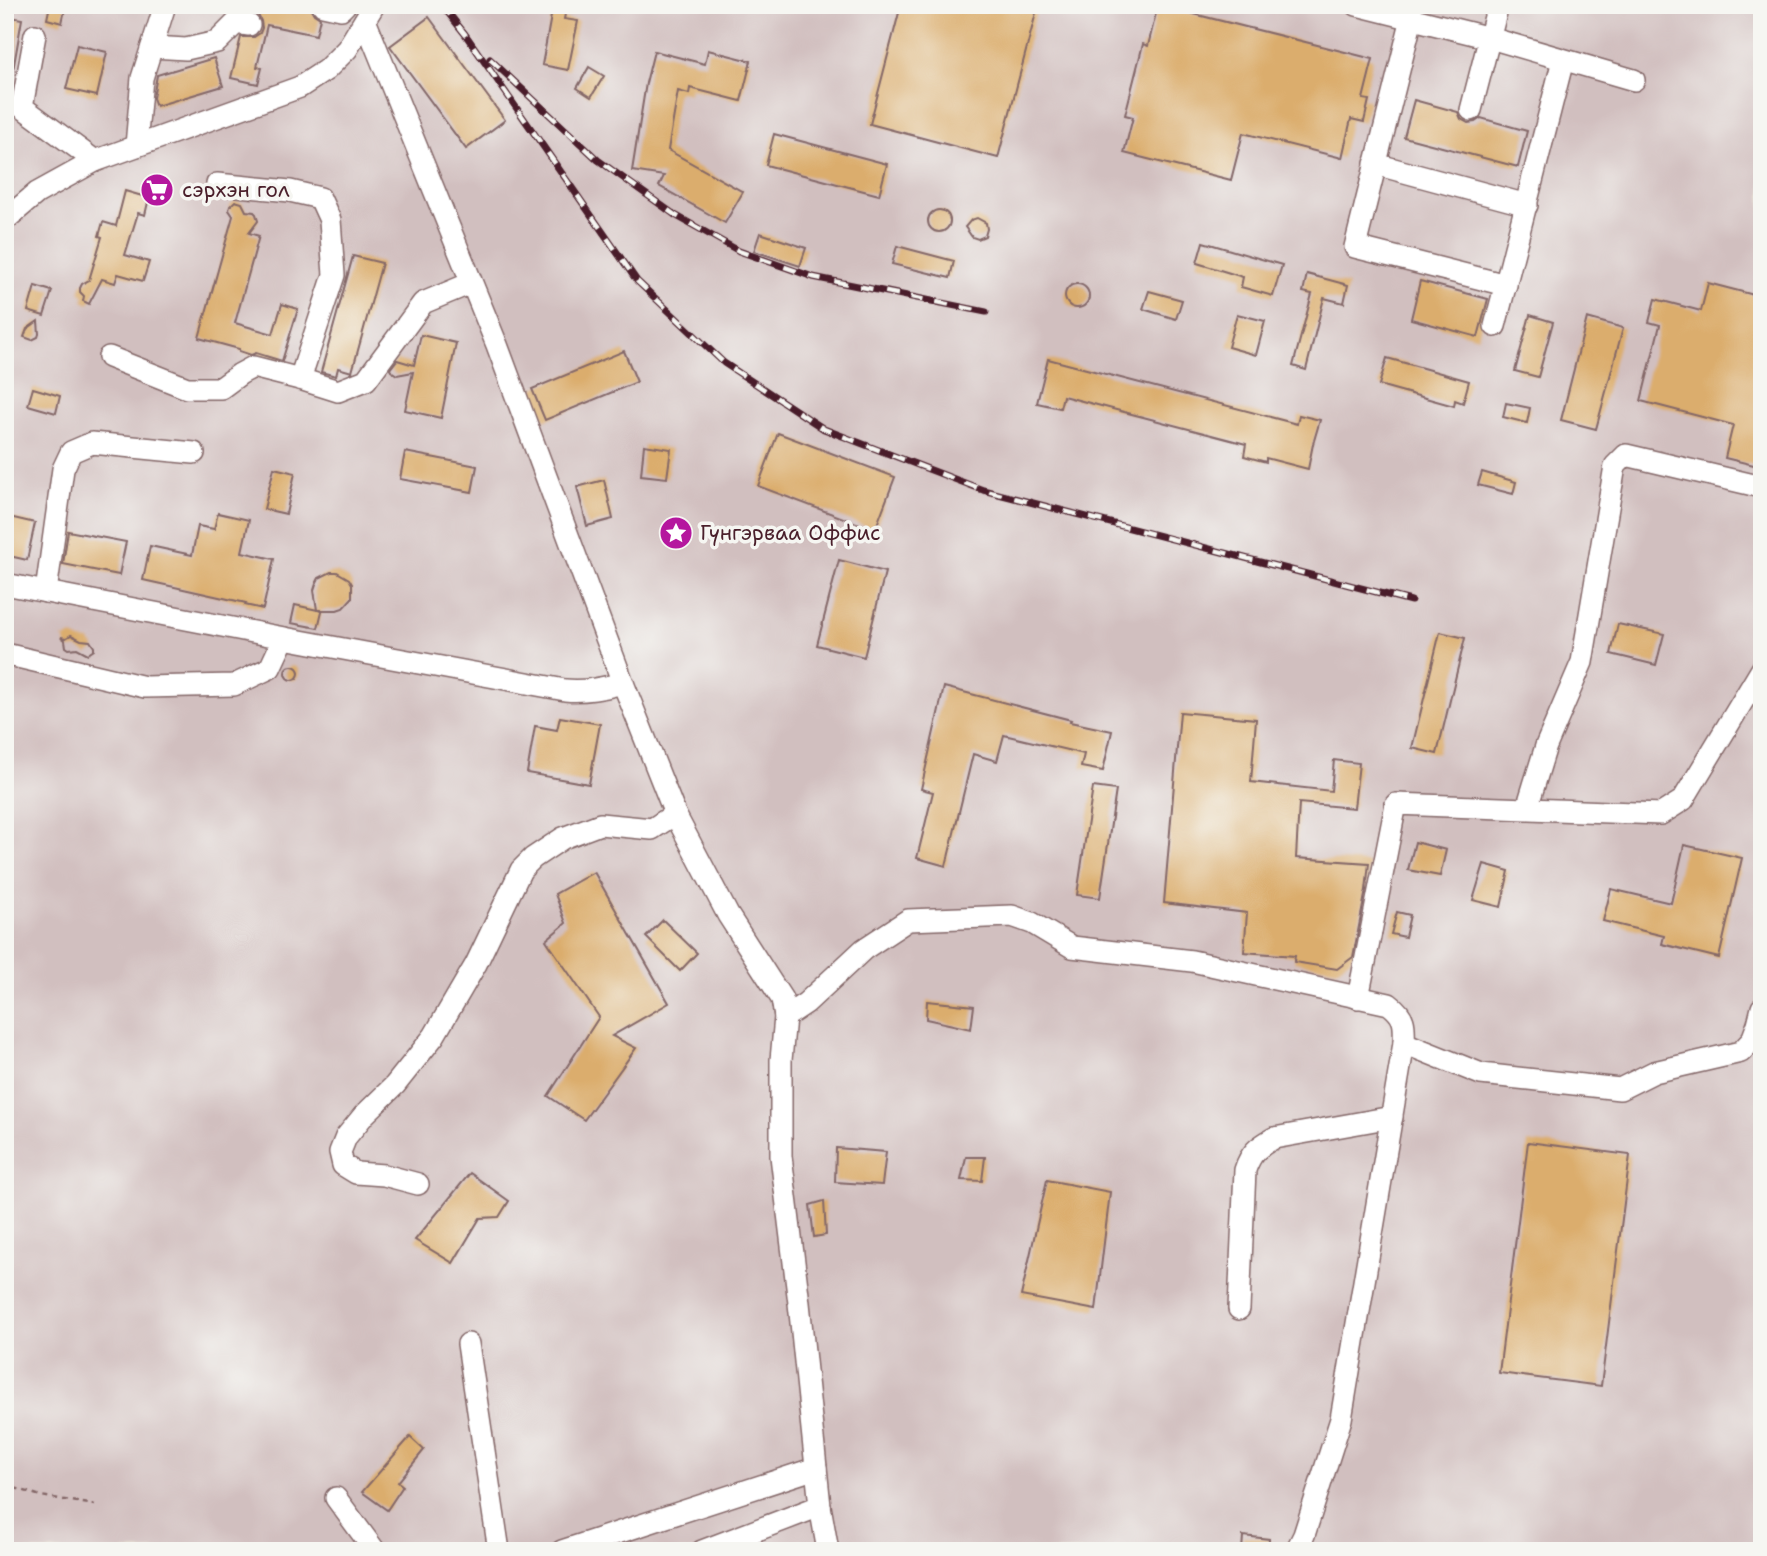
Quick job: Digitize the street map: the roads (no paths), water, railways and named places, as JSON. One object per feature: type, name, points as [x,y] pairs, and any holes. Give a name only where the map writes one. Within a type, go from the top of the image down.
[{"type":"street","points":[[136,146],[142,78],[165,5]]},
{"type":"street","points":[[323,5],[341,9],[345,5]]},
{"type":"street","points":[[1357,5],[1490,38],[1634,80]]},
{"type":"street","points":[[1471,110],[1498,5]]},
{"type":"street","points":[[5,220],[37,192],[95,161],[300,87],[326,70],[340,56],[370,13]]},
{"type":"street","points":[[370,13],[675,814],[728,915],[782,999],[785,1017],[781,1060],[781,1156],[820,1506],[828,1551]]},
{"type":"street","points":[[1412,18],[1355,247],[1506,285]]},
{"type":"street","points":[[152,47],[186,49],[217,42],[236,23],[249,25]]},
{"type":"street","points":[[35,35],[14,104],[95,161]]},
{"type":"street","points":[[1495,326],[1563,60]]},
{"type":"street","points":[[1375,164],[1527,205]]},
{"type":"street","points":[[217,184],[290,191],[320,198],[330,220],[334,275],[300,379]]},
{"type":"street","points":[[109,357],[187,388],[221,388],[253,367],[338,391],[366,380],[423,303],[471,283]]},
{"type":"street","points":[[46,592],[63,469],[71,452],[92,443],[194,453]]},
{"type":"street","points":[[1527,808],[1546,746],[1582,662],[1615,466],[1626,455],[1762,486]]},
{"type":"street","points":[[5,584],[565,690],[598,689],[623,683]]},
{"type":"street","points":[[5,654],[145,687],[234,685],[270,668],[284,638]]},
{"type":"street","points":[[1358,998],[1396,804],[1661,814],[1683,800],[1762,668]]},
{"type":"street","points":[[418,1184],[384,1175],[356,1172],[343,1165],[340,1152],[346,1137],[364,1115],[396,1085],[435,1036],[476,964],[521,870],[533,858],[564,838],[600,824],[652,829],[675,814]]},
{"type":"street","points":[[785,1017],[806,1003],[864,949],[908,920],[1012,916],[1032,923],[1072,947],[1192,961],[1389,1004],[1397,1011],[1405,1024],[1404,1043],[1341,1419],[1304,1535],[1296,1551]]},
{"type":"street","points":[[1404,1043],[1481,1074],[1620,1089],[1654,1072],[1741,1052],[1752,1040],[1762,1008]]},
{"type":"street","points":[[1239,1309],[1245,1170],[1250,1156],[1274,1138],[1392,1117]]},
{"type":"street","points":[[468,1344],[499,1551]]},
{"type":"street","points":[[562,1551],[816,1468]]},
{"type":"street","points":[[336,1498],[375,1551]]},
{"type":"street","points":[[702,1551],[820,1506]]},
{"type":"railway","points":[[442,5],[637,281],[724,363],[824,429],[983,490],[1411,601]]},
{"type":"railway","points":[[490,59],[598,160],[675,215],[739,251],[813,277],[986,312]]},
{"type":"place","name":"сэрхэн гол","points":[[157,190]]},
{"type":"place","name":"Гүнгэрваа Оффис","points":[[676,533]]}]
